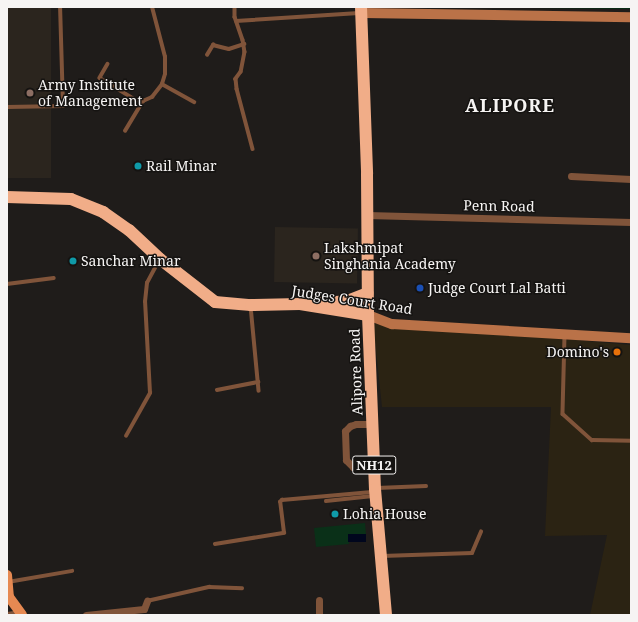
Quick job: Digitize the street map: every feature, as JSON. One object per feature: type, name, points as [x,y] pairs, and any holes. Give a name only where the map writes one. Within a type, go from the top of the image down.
[{"type":"highway","name":"Alipore Road","points":[[362,10],[368,215],[368,315],[374,468],[386,615]]},
{"type":"highway","name":"Judges Court Road","points":[[7,197],[70,199],[103,212],[129,230],[160,259],[215,302],[251,305],[300,304],[368,315]]},
{"type":"highway","points":[[300,304],[347,301],[368,293]]},
{"type":"main road","points":[[7,579],[9,597],[21,614]]},
{"type":"street","points":[[362,10],[631,17]]},
{"type":"street","points":[[570,176],[631,179]]},
{"type":"street","name":"Penn Road","points":[[368,215],[631,222]]},
{"type":"street","name":"Judges Court Road","points":[[368,315],[392,324],[631,338]]},
{"type":"street","points":[[373,424],[356,424],[350,426],[345,431],[345,446],[346,460],[353,467],[374,468]]},
{"type":"street","points":[[319,600],[320,615]]},
{"type":"street","points":[[86,615],[144,609],[146,601]]},
{"type":"street","points":[[7,614],[21,614]]},
{"type":"lane","points":[[7,107],[63,106],[60,7]]},
{"type":"lane","points":[[108,64],[100,78],[136,100],[143,101],[152,97],[162,84],[165,74],[165,57],[152,7]]},
{"type":"lane","points":[[235,7],[236,21],[244,44],[245,52],[241,72],[236,79],[237,89],[254,149]]},
{"type":"lane","points":[[236,21],[362,10]]},
{"type":"lane","points":[[207,56],[213,45],[229,49],[244,44]]},
{"type":"lane","points":[[162,84],[194,102]]},
{"type":"lane","points":[[125,131],[143,101]]},
{"type":"lane","points":[[126,436],[150,393],[145,302],[147,283],[160,259]]},
{"type":"lane","points":[[7,284],[54,278]]},
{"type":"lane","points":[[251,305],[259,391]]},
{"type":"lane","points":[[565,335],[563,414],[592,440],[631,441]]},
{"type":"lane","points":[[216,390],[258,382]]},
{"type":"lane","points":[[215,544],[284,533],[280,502],[282,500],[426,486]]},
{"type":"lane","points":[[326,501],[375,492]]},
{"type":"lane","points":[[380,556],[472,553],[481,532]]},
{"type":"lane","points":[[7,579],[72,571]]},
{"type":"lane","points":[[146,601],[209,587],[242,588]]},
{"type":"shaded area","name":"Army Institute of Management","points":[[7,7],[51,7],[51,178],[7,178]]},
{"type":"shaded area","name":"Lakshmipat Singhania Academy","points":[[275,227],[358,228],[357,283],[274,282]]},
{"type":"shaded area","points":[[373,323],[396,328],[554,338],[631,345],[631,615],[590,615],[607,535],[545,536],[551,407],[382,407]]},
{"type":"green space","points":[[420,7],[631,7],[631,9]]},
{"type":"green space","points":[[365,523],[366,534],[348,536],[349,544],[316,547],[314,528]]},
{"type":"water","points":[[348,534],[366,534],[366,542],[348,542]]},
{"type":"place","name":"Army Institute of Management","points":[[30,93]]},
{"type":"place","name":"Rail Minar","points":[[138,166]]},
{"type":"place","name":"Lakshmipat Singhania Academy","points":[[316,256]]},
{"type":"place","name":"Sanchar Minar","points":[[73,261]]},
{"type":"place","name":"Judge Court Lal Batti","points":[[420,288]]},
{"type":"place","name":"Domino's","points":[[617,352]]},
{"type":"place","name":"Lohia House","points":[[335,514]]},
{"type":"district","name":"ALIPORE","points":[[510,105]]}]
